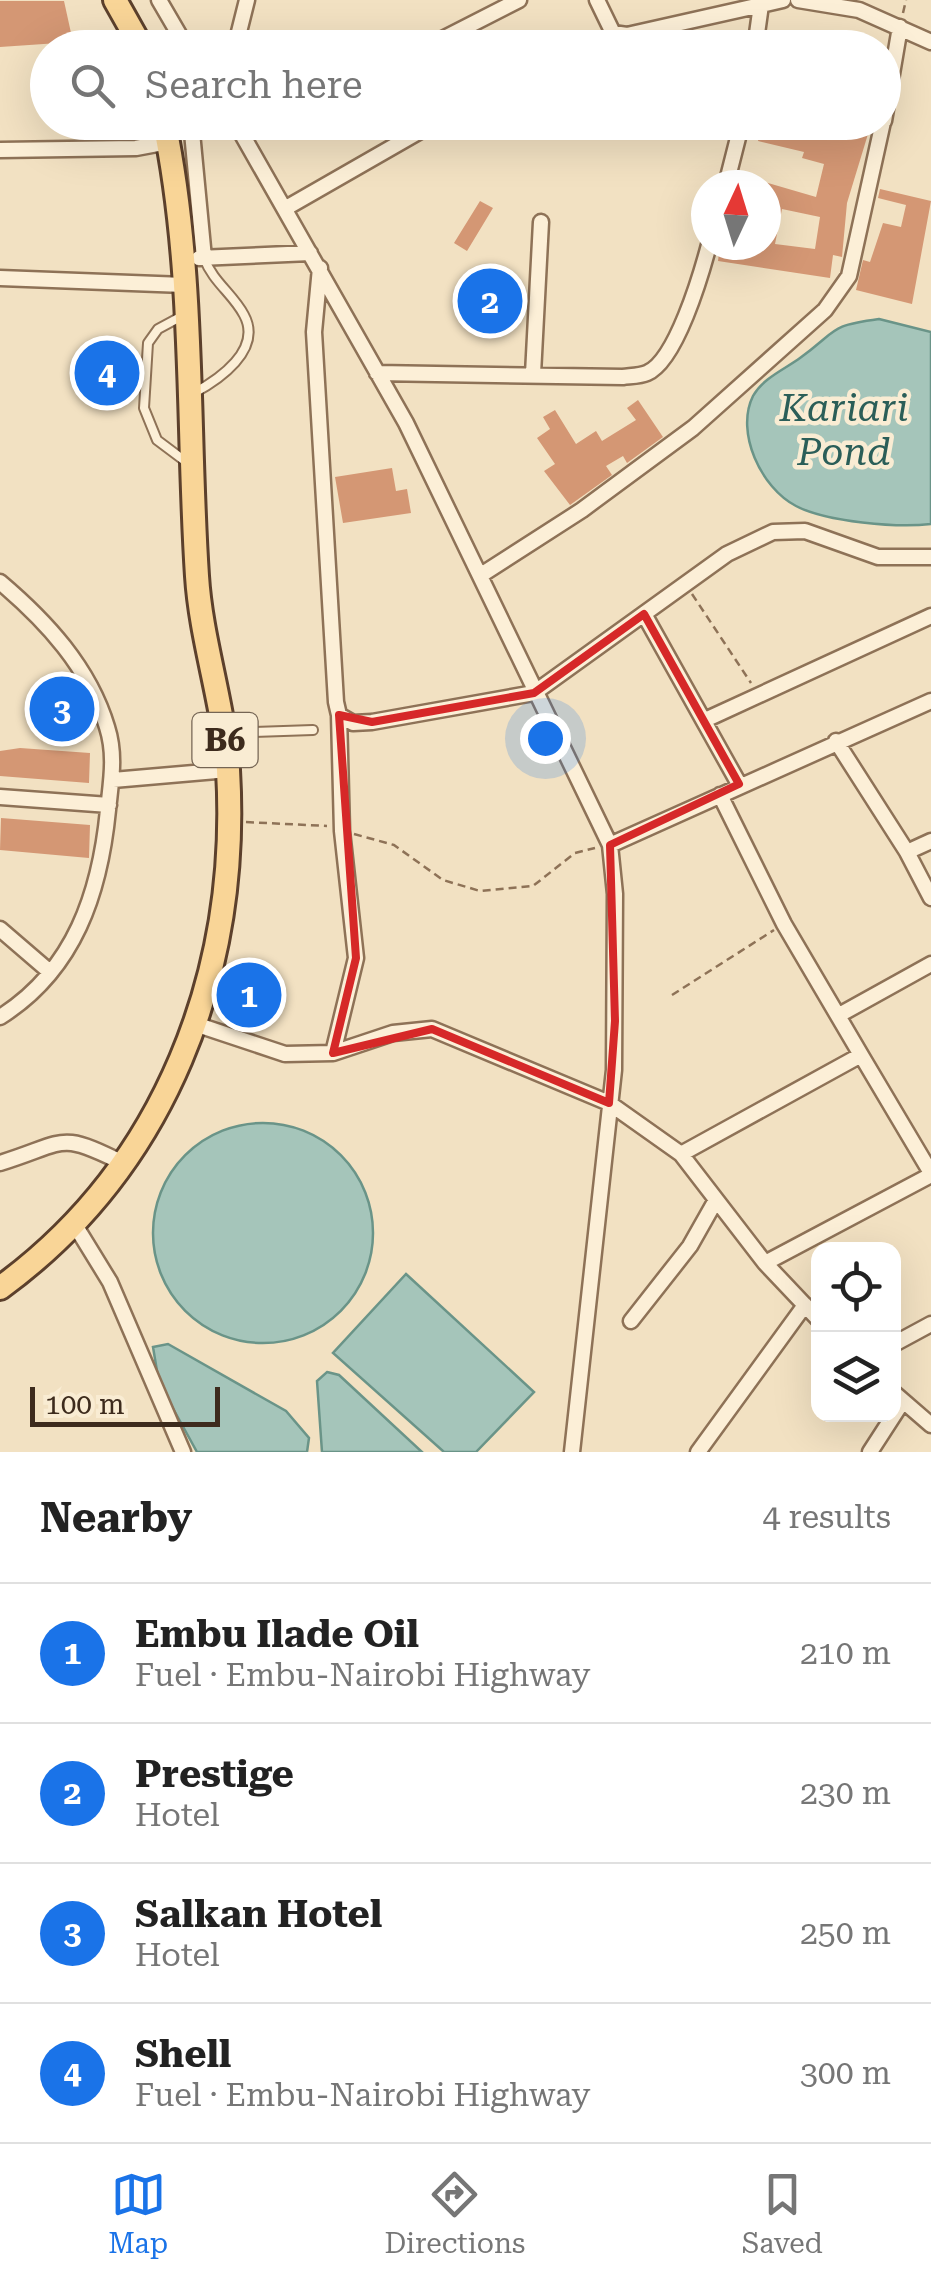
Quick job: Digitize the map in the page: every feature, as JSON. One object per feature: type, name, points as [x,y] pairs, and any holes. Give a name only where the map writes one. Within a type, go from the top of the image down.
[{"type":"main road","points":[[115,0],[132,30]]},
{"type":"main road","name":"B6","points":[[0,1288],[75,1225],[126,1164],[195,1024],[220,932],[229,822],[228,770],[197,581],[184,286],[193,258],[168,140]]},
{"type":"street","points":[[159,0],[176,30]]},
{"type":"street","points":[[240,30],[247,0]]},
{"type":"street","points":[[460,30],[519,0]]},
{"type":"street","points":[[597,0],[612,30]]},
{"type":"street","points":[[657,30],[783,0]]},
{"type":"street","points":[[798,0],[860,10],[931,42]]},
{"type":"street","points":[[758,30],[761,5]]},
{"type":"street","points":[[0,150],[136,148],[151,140]]},
{"type":"street","points":[[191,140],[193,258],[310,253]]},
{"type":"street","points":[[246,140],[377,373],[481,575],[534,693],[610,844],[615,894],[616,1021],[572,1452]]},
{"type":"street","points":[[286,208],[405,140]]},
{"type":"street","points":[[730,170],[737,140]]},
{"type":"street","points":[[481,575],[582,510],[693,428],[825,310],[849,276],[879,140]]},
{"type":"street","points":[[533,374],[541,222]]},
{"type":"street","points":[[377,373],[623,377],[648,372],[668,352],[704,260]]},
{"type":"street","points":[[320,267],[314,332],[339,715],[342,831],[356,958],[333,1053]]},
{"type":"street","points":[[0,278],[184,286]]},
{"type":"street","points":[[339,715],[352,724],[388,720],[534,693],[754,539],[787,530],[805,531],[878,557],[931,557]]},
{"type":"street","points":[[0,582],[70,652],[107,726],[113,780],[102,872],[93,902],[50,972],[0,1017]]},
{"type":"street","points":[[644,614],[739,784]]},
{"type":"street","points":[[705,720],[931,616]]},
{"type":"street","points":[[610,844],[931,700]]},
{"type":"street","points":[[836,741],[907,852],[931,898]]},
{"type":"street","points":[[113,780],[228,770]]},
{"type":"street","points":[[720,796],[784,924],[931,1174],[765,1263]]},
{"type":"street","points":[[0,797],[109,805]]},
{"type":"street","points":[[907,852],[931,841]]},
{"type":"street","points":[[0,929],[50,972]]},
{"type":"street","points":[[838,1015],[931,964]]},
{"type":"street","points":[[195,1024],[285,1054],[333,1053],[392,1034],[432,1030],[609,1103],[681,1154],[765,1263],[811,1311]]},
{"type":"street","points":[[681,1154],[861,1055]]},
{"type":"street","points":[[0,1163],[52,1144],[77,1140],[126,1164]]},
{"type":"street","points":[[631,1321],[690,1246],[716,1200]]},
{"type":"street","points":[[75,1225],[110,1282],[183,1452]]},
{"type":"street","points":[[698,1452],[805,1305]]},
{"type":"street","points":[[901,1340],[931,1324]]},
{"type":"street","points":[[901,1400],[931,1426]]},
{"type":"street","points":[[870,1452],[885,1422]]},
{"type":"lane","points":[[190,395],[223,378],[238,360],[246,330],[246,317],[193,258]]},
{"type":"lane","points":[[186,314],[158,329],[148,343],[144,408],[157,440],[193,466]]},
{"type":"lane","points":[[224,733],[313,730]]},
{"type":"path","points":[[686,584],[761,696]]},
{"type":"path","points":[[229,822],[314,822],[394,845],[443,880],[480,891],[532,886],[575,853],[610,844]]},
{"type":"path","points":[[672,995],[784,924]]},
{"type":"highlighted area","points":[[644,614],[739,784],[610,845],[615,1021],[609,1103],[432,1029],[333,1053],[356,958],[339,715],[372,722],[534,693]]},
{"type":"water","name":"Kariari Pond","points":[[879,319],[931,332],[931,524],[862,522],[809,512],[783,498],[772,486],[749,442],[748,410],[762,384],[835,331]]},
{"type":"water","points":[[263,1123],[305,1132],[340,1156],[364,1191],[373,1233],[364,1275],[340,1310],[305,1334],[263,1343],[221,1334],[186,1310],[162,1275],[153,1233],[162,1191],[186,1156],[221,1132]]},
{"type":"water","points":[[406,1274],[534,1392],[476,1452],[444,1452],[333,1353]]},
{"type":"water","points":[[168,1344],[286,1411],[309,1438],[307,1452],[197,1452],[159,1383],[153,1347]]},
{"type":"water","points":[[327,1372],[339,1375],[422,1452],[322,1452],[317,1381]]},
{"type":"building","points":[[0,1],[64,1],[70,30],[30,30],[30,45],[0,47]]},
{"type":"building","points":[[758,140],[866,140],[847,203],[842,257],[833,255],[830,278],[718,261],[781,260],[781,245],[815,249],[820,217],[782,209],[781,214],[781,187],[816,197],[824,164],[802,158],[804,152]]},
{"type":"building","points":[[880,189],[931,201],[912,304],[856,290],[863,260],[870,262],[883,223],[901,227],[906,205],[878,198]]},
{"type":"building","points":[[480,201],[493,208],[467,251],[454,243]]},
{"type":"building","points":[[638,400],[663,437],[627,463],[623,456],[606,466],[612,475],[570,505],[544,471],[555,464],[537,438],[550,429],[543,417],[555,410],[576,444],[596,431],[602,441],[636,420],[627,408]]},
{"type":"building","points":[[392,468],[396,491],[407,489],[411,513],[343,523],[335,477]]},
{"type":"building","points":[[20,748],[90,753],[89,783],[0,776],[0,751]]},
{"type":"building","points":[[1,818],[90,825],[89,858],[0,850]]},
{"type":"place","name":"Prestige","points":[[490,301]]},
{"type":"place","name":"Shell","points":[[107,373]]},
{"type":"place","name":"Salkan Hotel","points":[[62,709]]},
{"type":"place","name":"Embu Ilade Oil","points":[[249,995]]}]
